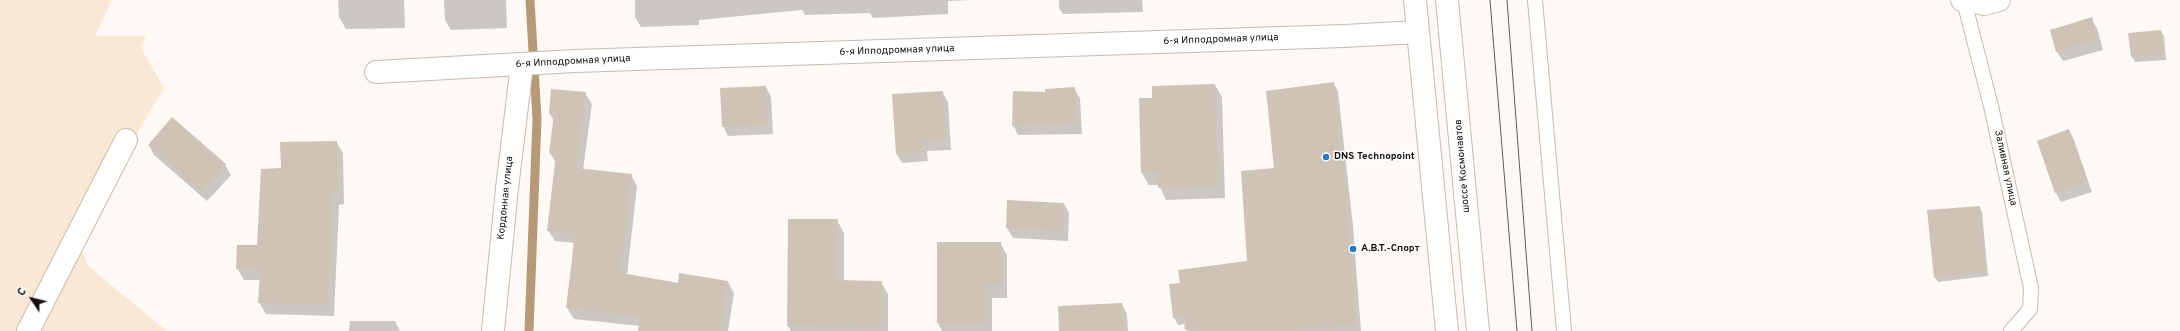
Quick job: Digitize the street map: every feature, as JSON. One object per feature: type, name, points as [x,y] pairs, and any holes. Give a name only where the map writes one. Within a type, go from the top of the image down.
[{"type":"street","points":[[1415,0],[1447,331]]},
{"type":"street","name":"шоссе Космонавтов","points":[[1447,0],[1478,331]]},
{"type":"street","name":"Заливная улица","points":[[1963,0],[1984,4],[2000,0]]},
{"type":"street","name":"6-я Ипподромная улица","points":[[376,72],[575,61],[1336,37],[1418,32]]},
{"type":"street","name":"Кордонная улица","points":[[493,331],[507,188],[522,65]]},
{"type":"street","points":[[28,331],[126,140]]},
{"type":"lane","points":[[1535,0],[1564,331]]},
{"type":"lane","name":"Заливная улица","points":[[1963,0],[1991,106],[2031,288],[2030,309],[2011,331]]},
{"type":"shaded area","points":[[0,0],[112,0],[95,36],[146,36],[141,48],[164,88],[76,237],[88,266],[167,331],[0,331]]},
{"type":"building","points":[[2092,17],[2098,40],[2056,52],[2050,30]]},
{"type":"building","points":[[2161,30],[2163,55],[2131,57],[2128,33]]},
{"type":"building","points":[[1334,82],[1349,217],[1357,325],[1282,331],[1200,331],[1200,327],[1184,329],[1186,316],[1173,318],[1169,284],[1180,283],[1178,270],[1247,261],[1241,171],[1274,168],[1266,91]]},
{"type":"building","points":[[1215,84],[1218,186],[1158,188],[1158,173],[1141,173],[1139,98],[1152,98],[1152,86]]},
{"type":"building","points":[[766,86],[768,125],[722,127],[720,88]]},
{"type":"building","points":[[1075,87],[1077,124],[1012,126],[1013,91],[1045,92],[1045,89]]},
{"type":"building","points":[[551,89],[586,92],[576,168],[632,174],[621,268],[623,268],[622,273],[678,283],[679,273],[728,281],[720,331],[638,331],[641,317],[566,308],[575,233],[547,231],[556,154],[549,153],[554,114],[549,114]]},
{"type":"building","points":[[943,91],[946,140],[922,142],[923,152],[896,154],[892,94]]},
{"type":"building","points":[[172,117],[226,164],[201,192],[148,145]]},
{"type":"building","points":[[2069,129],[2088,182],[2055,193],[2037,141]]},
{"type":"building","points":[[337,141],[338,193],[333,193],[328,305],[258,303],[260,270],[236,269],[237,245],[257,245],[261,169],[281,168],[280,142]]},
{"type":"building","points":[[1007,200],[1064,203],[1063,231],[1006,228]]},
{"type":"building","points":[[1980,206],[1986,271],[1934,278],[1927,210]]},
{"type":"building","points":[[788,219],[838,219],[837,280],[882,281],[881,327],[787,326]]},
{"type":"building","points":[[937,242],[1001,242],[1001,286],[985,286],[985,323],[937,323]]},
{"type":"building","points":[[1122,303],[1123,331],[1059,331],[1058,306]]},
{"type":"waterway","points":[[529,331],[537,119],[530,0]]},
{"type":"tram line","points":[[1490,0],[1517,331]]},
{"type":"tram line","points":[[1507,0],[1532,331]]},
{"type":"place","name":"DNS Technopoint","points":[[1326,157]]},
{"type":"place","name":"А.В.Т.-Спорт","points":[[1353,249]]}]
